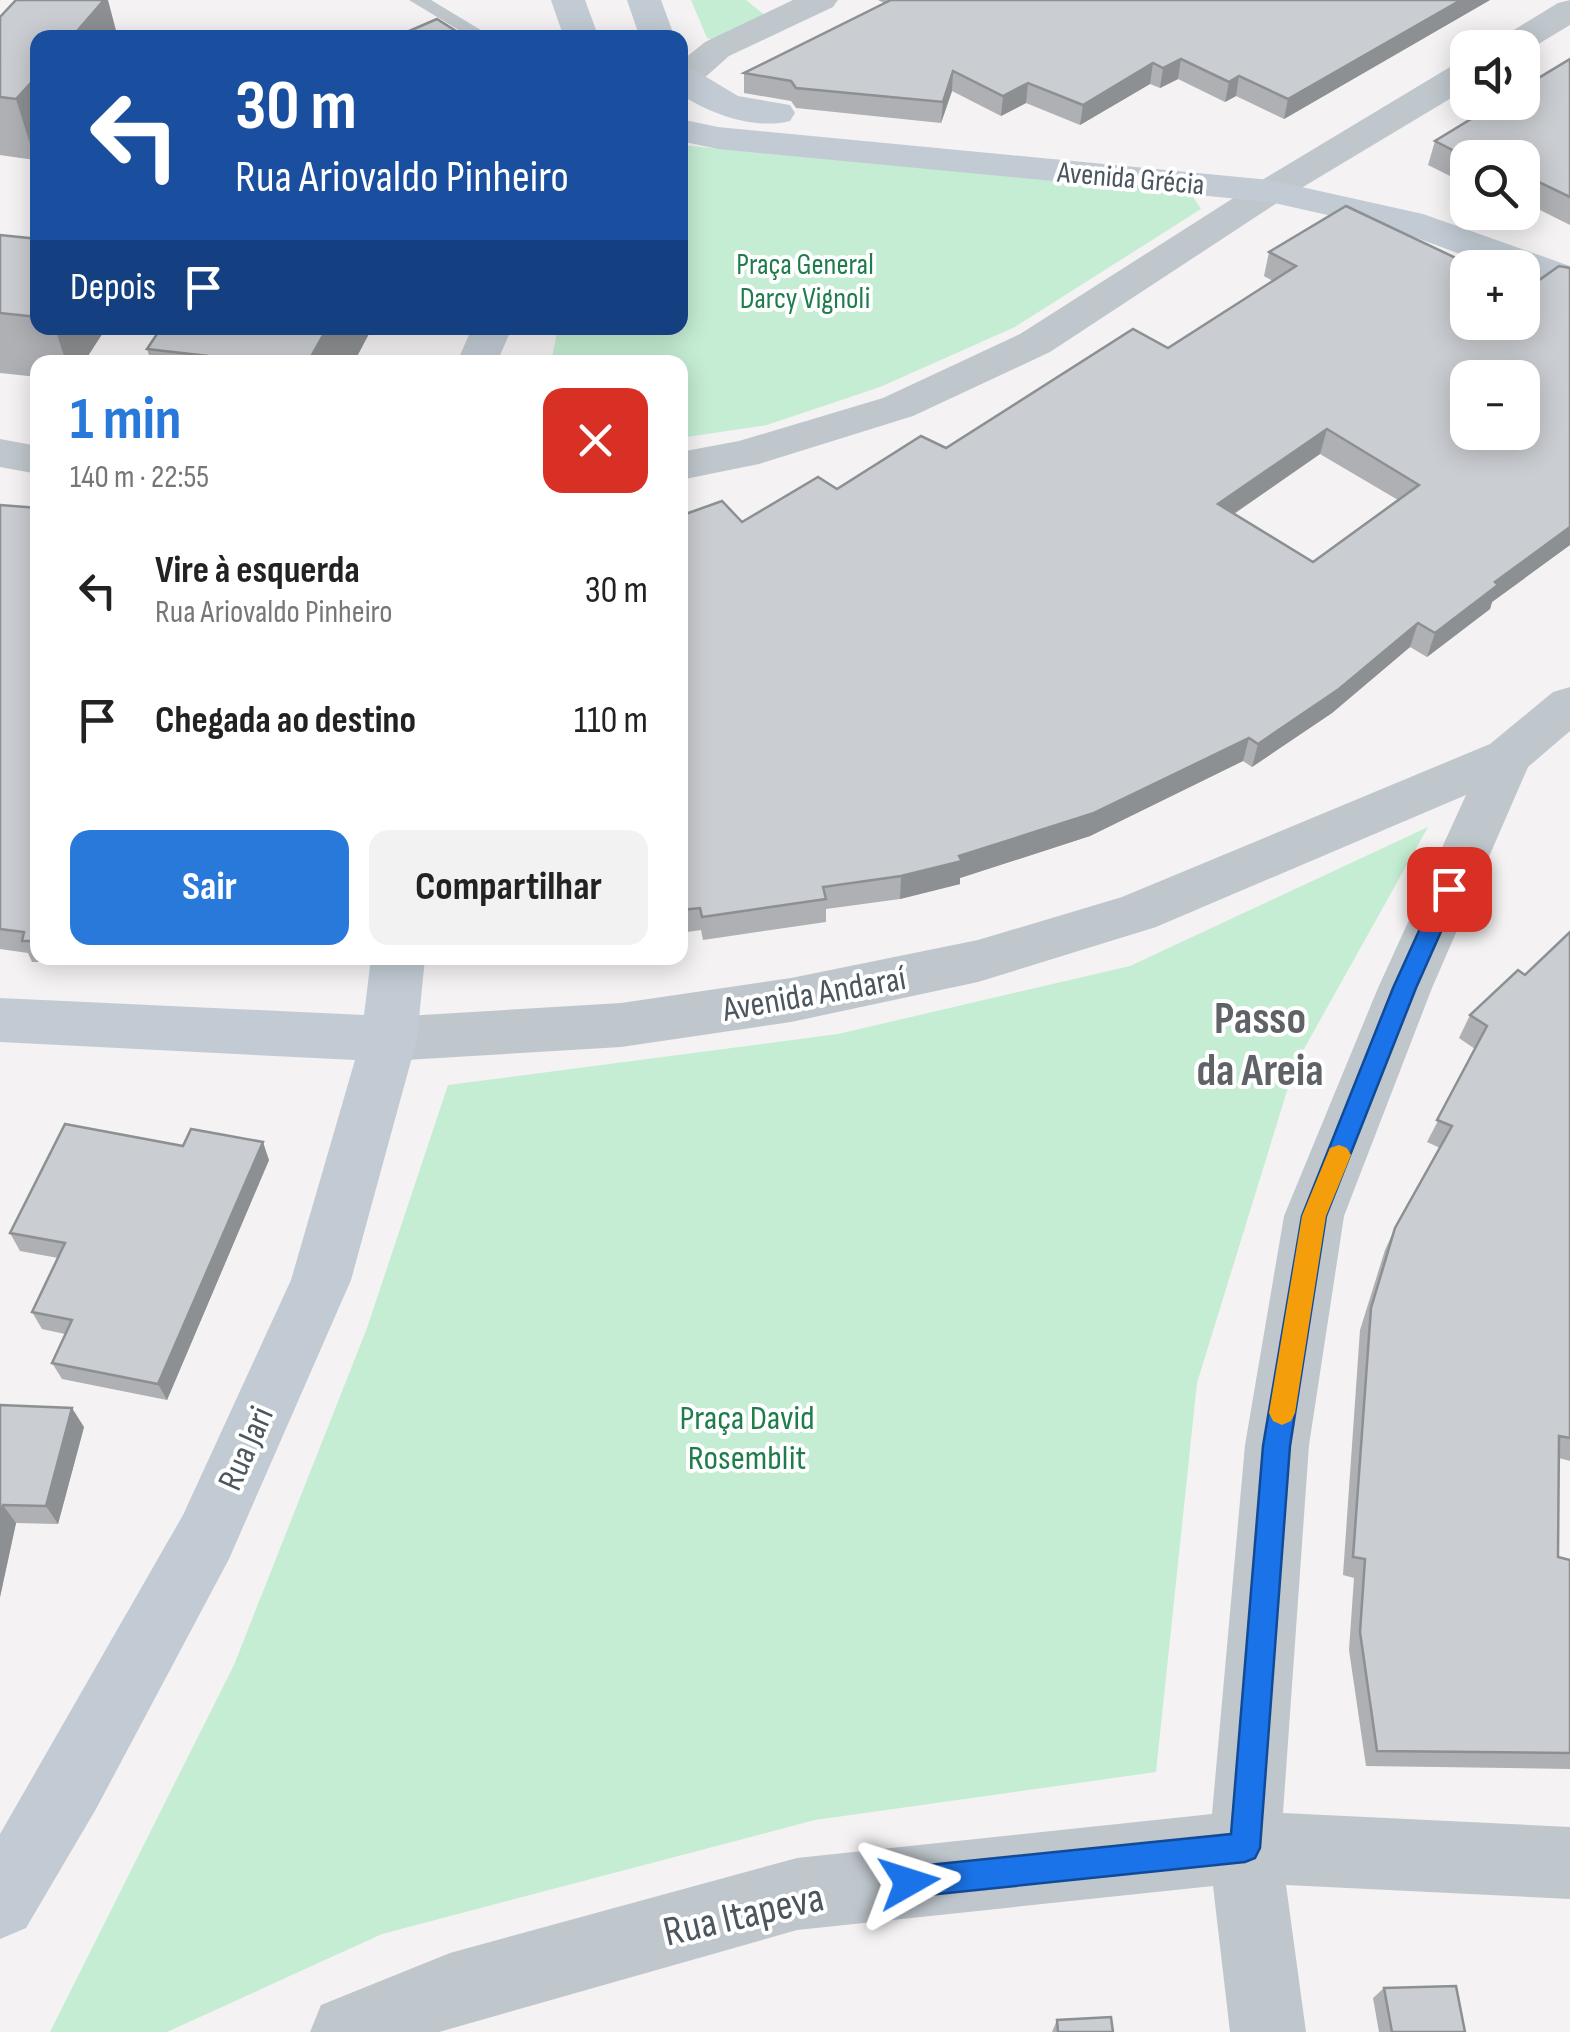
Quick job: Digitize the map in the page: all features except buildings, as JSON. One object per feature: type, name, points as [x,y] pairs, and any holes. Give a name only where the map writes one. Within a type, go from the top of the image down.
[{"type":"main road","points":[[568,0],[579,30]]},
{"type":"main road","points":[[644,0],[655,30]]},
{"type":"main road","name":"Avenida Grécia","points":[[688,82],[731,109],[1311,166],[1450,202]]},
{"type":"main road","name":"Avenida Grécia","points":[[688,132],[718,138],[1270,191],[1410,222],[1570,280]]},
{"type":"main road","points":[[1536,230],[1570,242]]},
{"type":"main road","name":"Rua Jari","points":[[0,1902],[71,1784],[213,1520],[320,1280],[389,1039],[397,965]]},
{"type":"main road","name":"Avenida Andaraí","points":[[0,1020],[389,1039]]},
{"type":"street","points":[[688,72],[773,8],[821,0]]},
{"type":"street","points":[[1537,30],[1570,10]]},
{"type":"street","points":[[688,464],[744,454],[898,408],[1035,343],[1270,191],[1450,83]]},
{"type":"street","points":[[0,453],[30,459]]},
{"type":"street","name":"Avenida Andaraí","points":[[389,1039],[621,1025],[791,1000],[978,962],[1137,913],[1508,757],[1570,704]]},
{"type":"street","points":[[1268,2032],[1245,1848],[1276,1446],[1314,1216],[1405,988],[1508,757]]},
{"type":"street","name":"Rua Itapeva","points":[[348,2032],[450,1990],[797,1894],[1245,1848],[1570,1863]]},
{"type":"lane","points":[[418,0],[472,30]]},
{"type":"green space","points":[[691,0],[746,0],[766,16],[712,40],[707,38]]},
{"type":"green space","name":"Praça General Darcy Vignoli","points":[[688,146],[1191,194],[1201,209],[1015,327],[880,387],[767,425],[688,437],[688,355],[552,355],[557,335],[688,335]]},
{"type":"green space","name":"Praça David Rosemblit","points":[[1428,827],[1295,1065],[1197,1383],[1156,1772],[815,1820],[382,1934],[167,2032],[50,2032],[234,1665],[367,1328],[448,1085],[838,1034],[1130,966]]},
{"type":"slow traffic","points":[[1282,1413],[1314,1216],[1339,1155]]},
{"type":"district","name":"Passo da Areia","points":[[1260,1043]]},
{"type":"route","points":[[909,1882],[1245,1848],[1276,1446],[1314,1216],[1449,889]]}]
